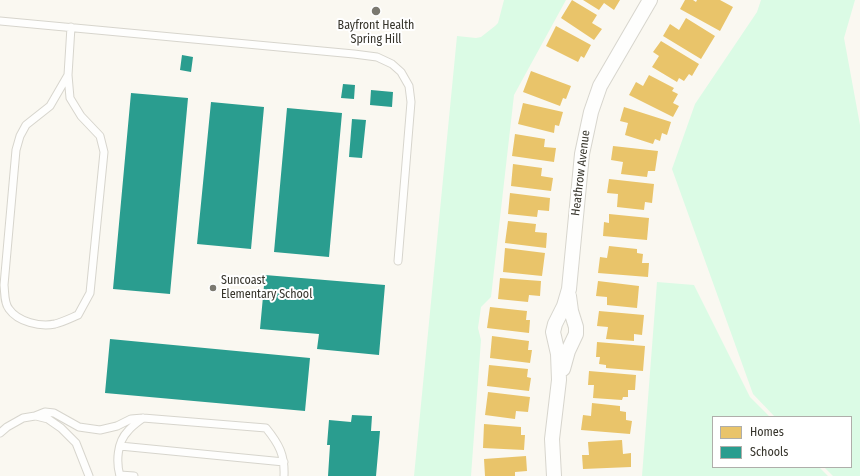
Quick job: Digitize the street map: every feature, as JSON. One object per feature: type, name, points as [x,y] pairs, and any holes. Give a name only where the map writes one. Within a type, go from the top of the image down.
[{"type":"street","name":"Heathrow Avenue","points":[[559,380],[568,351],[576,334],[576,327],[571,311],[569,289],[582,154],[591,112],[600,86],[650,0]]},
{"type":"street","name":"Heathrow Avenue","points":[[554,476],[552,439],[559,380],[558,354],[553,332],[555,324],[562,312],[569,289]]},
{"type":"lane","points":[[0,21],[354,54],[377,57],[392,64],[401,72],[409,86],[411,102],[398,261]]},
{"type":"lane","points":[[68,75],[50,106],[26,125],[20,136],[16,150],[4,285],[5,298],[8,309],[18,319],[36,324],[54,324],[78,315],[90,293],[104,152],[100,136],[81,116],[70,98],[68,75],[71,27]]},
{"type":"lane","points":[[0,433],[7,427],[23,418],[36,416],[45,412],[54,413],[79,427],[100,430],[117,426],[131,419],[143,418],[266,428],[278,442],[284,462],[284,476]]},
{"type":"lane","points":[[36,416],[48,419],[61,428],[76,443],[89,476]]},
{"type":"lane","points":[[134,476],[120,475],[118,458],[120,446],[127,432],[143,418]]},
{"type":"lane","points":[[120,446],[284,462]]},
{"type":"green space","points":[[504,0],[566,0],[514,95],[491,297],[481,307],[478,328],[481,340],[471,476],[414,476],[457,36],[476,38],[481,37],[498,23]]},
{"type":"green space","points":[[761,0],[855,0],[844,38],[860,125],[860,476],[833,476],[825,468],[852,468],[852,416],[774,416],[753,394],[672,169],[695,104],[757,12]]},
{"type":"green space","points":[[657,282],[694,285],[750,397],[769,416],[712,416],[712,468],[820,468],[828,476],[642,476]]},
{"type":"building: Homes","points":[[572,0],[597,15],[592,23],[602,29],[594,40],[561,18]]},
{"type":"building: Homes","points":[[583,0],[620,0],[614,10],[604,3],[599,10]]},
{"type":"building: Homes","points":[[685,0],[693,0],[696,2],[697,0],[720,0],[733,7],[720,31],[680,9]]},
{"type":"building: Homes","points":[[686,18],[715,36],[701,59],[663,36],[670,24],[679,30]]},
{"type":"building: Homes","points":[[556,26],[591,45],[584,58],[581,56],[578,62],[546,46]]},
{"type":"building: Homes","points":[[661,41],[699,64],[692,76],[689,74],[684,81],[679,78],[677,82],[652,67],[659,56],[653,52]]},
{"type":"building: Homes","points":[[531,71],[571,86],[566,99],[563,98],[560,106],[523,92]]},
{"type":"building: Homes","points":[[649,75],[674,88],[672,91],[678,94],[673,103],[679,106],[673,117],[629,95],[636,82],[643,86]]},
{"type":"building: Homes","points":[[523,103],[563,112],[559,126],[555,125],[554,133],[518,124]]},
{"type":"building: Homes","points":[[624,107],[671,122],[667,135],[662,133],[660,141],[655,139],[653,144],[625,135],[628,123],[620,121]]},
{"type":"building: Homes","points":[[515,134],[545,139],[544,147],[556,148],[554,162],[512,156]]},
{"type":"building: Homes","points":[[613,146],[658,151],[655,171],[648,171],[647,177],[621,174],[623,162],[611,160]]},
{"type":"building: Homes","points":[[513,164],[542,168],[541,176],[553,178],[551,191],[511,186]]},
{"type":"building: Homes","points":[[609,179],[654,184],[652,203],[645,202],[644,210],[617,207],[618,194],[607,193]]},
{"type":"building: Homes","points":[[510,193],[550,198],[549,211],[538,210],[537,217],[508,214]]},
{"type":"building: Homes","points":[[609,214],[649,218],[647,240],[603,236],[604,222],[609,223]]},
{"type":"building: Homes","points":[[508,221],[536,224],[535,232],[547,233],[546,248],[505,243]]},
{"type":"building: Homes","points":[[609,246],[637,249],[637,253],[643,254],[642,263],[649,263],[648,277],[598,273],[600,257],[607,258]]},
{"type":"building: Homes","points":[[505,248],[545,253],[542,276],[503,272]]},
{"type":"building: Homes","points":[[500,278],[541,281],[540,296],[529,295],[528,302],[498,299]]},
{"type":"building: Homes","points":[[598,281],[639,286],[637,308],[607,305],[607,297],[596,296]]},
{"type":"building: Homes","points":[[490,307],[527,311],[526,320],[530,320],[529,333],[487,328]]},
{"type":"building: Homes","points":[[599,311],[644,315],[642,335],[634,334],[634,341],[606,339],[608,327],[597,326]]},
{"type":"building: Homes","points":[[492,336],[529,341],[528,350],[532,350],[530,363],[490,358]]},
{"type":"building: Homes","points":[[597,342],[645,346],[643,371],[606,368],[606,365],[599,364],[600,357],[596,357]]},
{"type":"building: Homes","points":[[489,365],[528,369],[527,377],[531,378],[529,391],[487,386]]},
{"type":"building: Homes","points":[[589,371],[636,375],[635,390],[628,390],[628,397],[623,397],[622,400],[593,398],[594,385],[588,385]]},
{"type":"building: Homes","points":[[488,392],[530,397],[528,412],[516,411],[515,419],[485,415]]},
{"type":"building: Homes","points":[[592,403],[620,406],[620,411],[626,412],[626,420],[632,421],[630,434],[581,430],[583,415],[591,416]]},
{"type":"building: Homes","points":[[484,424],[521,427],[521,435],[525,435],[524,450],[483,448]]},
{"type":"building: Homes","points":[[622,440],[623,454],[631,453],[631,467],[583,469],[582,455],[589,455],[588,442]]},
{"type":"building: Homes","points":[[526,456],[527,471],[515,472],[515,476],[485,476],[484,459]]},
{"type":"building: Schools","points":[[182,55],[193,57],[191,72],[180,70]]},
{"type":"building: Schools","points":[[343,84],[355,85],[354,99],[341,98]]},
{"type":"building: Schools","points":[[371,90],[393,92],[392,107],[370,105]]},
{"type":"building: Schools","points":[[131,93],[188,98],[170,294],[113,289]]},
{"type":"building: Schools","points":[[211,102],[264,107],[251,249],[197,244]]},
{"type":"building: Schools","points":[[287,108],[342,113],[329,257],[274,252]]},
{"type":"building: Schools","points":[[352,119],[366,120],[362,158],[349,157]]},
{"type":"building: Schools","points":[[265,275],[385,285],[379,355],[317,349],[319,334],[260,329]]},
{"type":"building: Schools","points":[[110,339],[310,358],[305,411],[105,393]]},
{"type":"building: Schools","points":[[352,415],[372,416],[371,431],[380,431],[376,476],[328,476],[330,445],[327,445],[329,420],[351,422]]},
{"type":"place","name":"Bayfront Health Spring Hill","points":[[376,11]]},
{"type":"place","name":"Suncoast Elementary School","points":[[213,288]]}]
